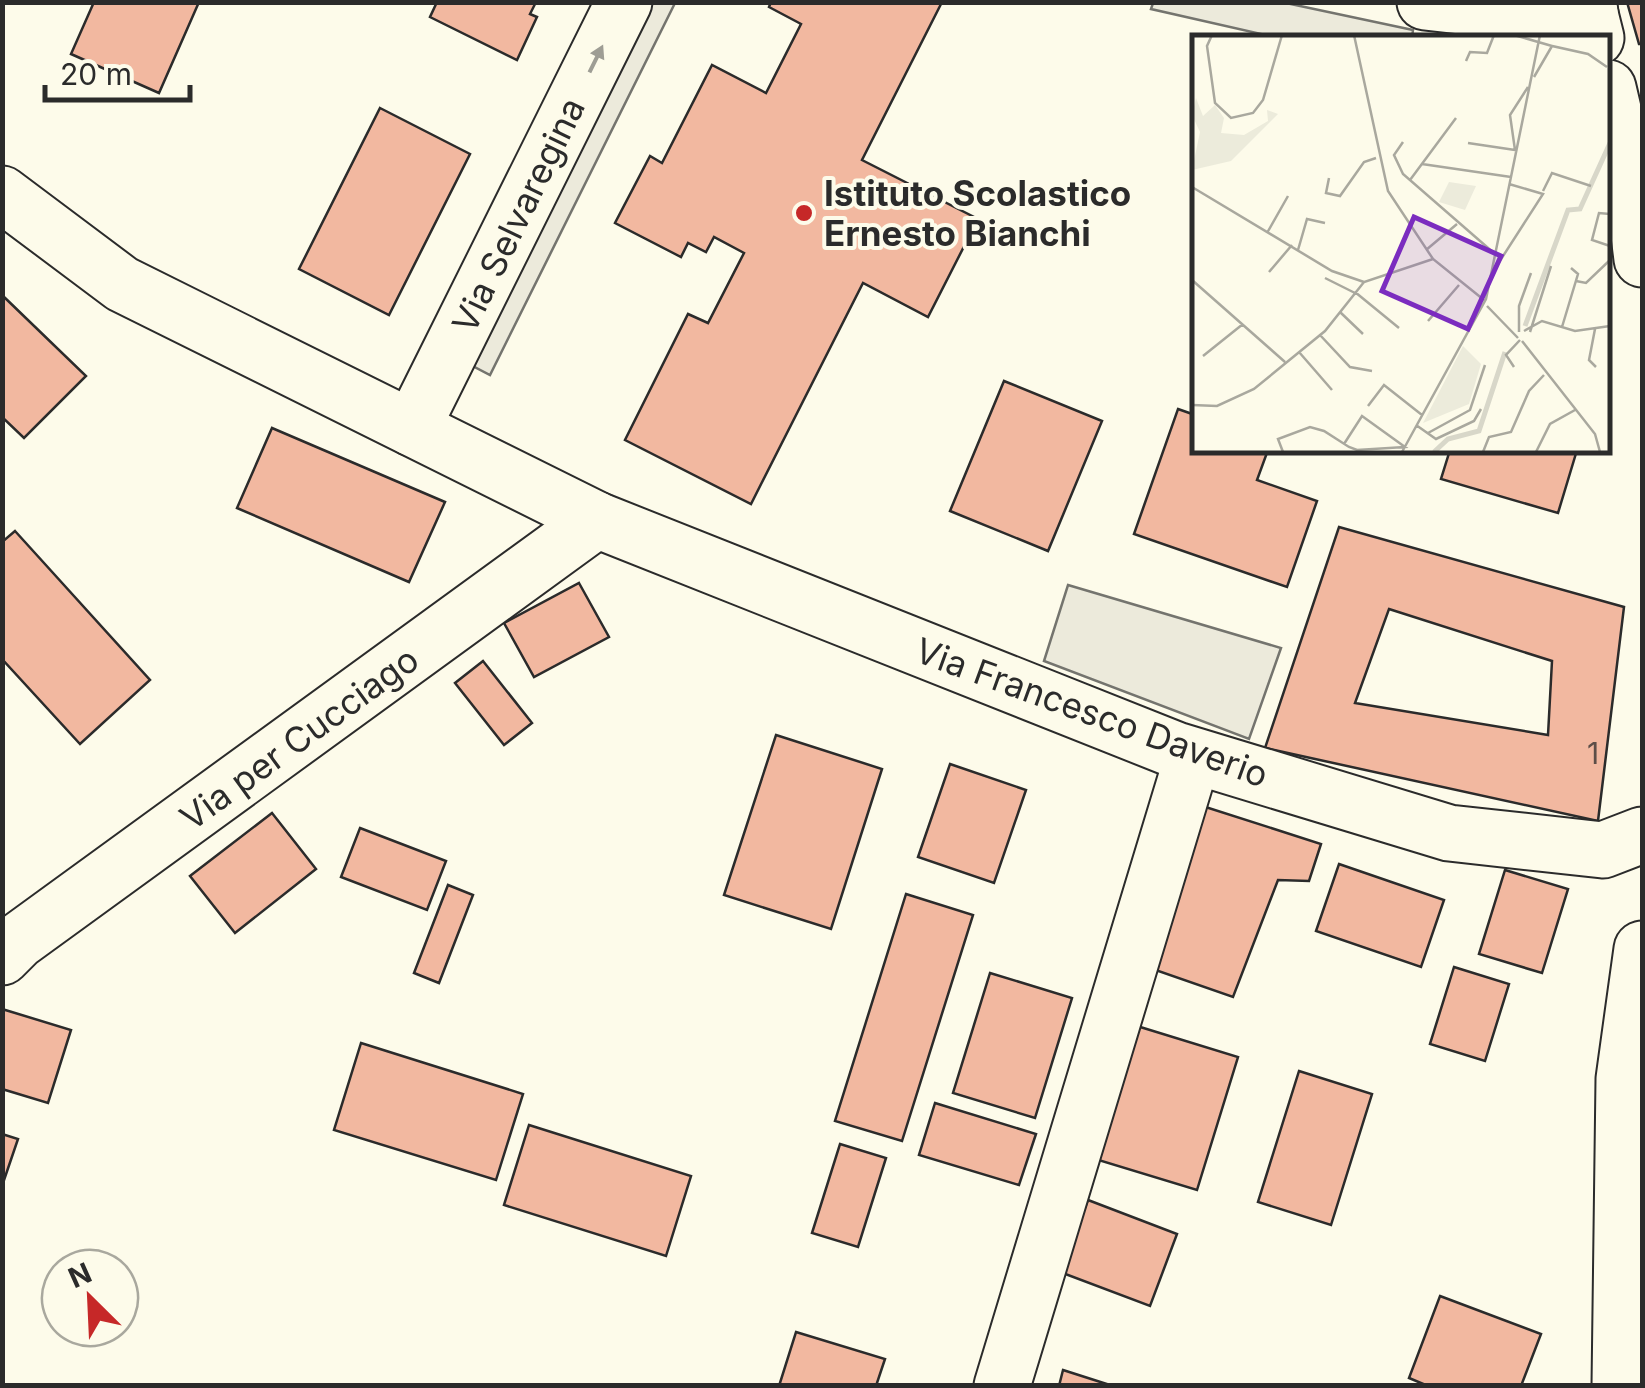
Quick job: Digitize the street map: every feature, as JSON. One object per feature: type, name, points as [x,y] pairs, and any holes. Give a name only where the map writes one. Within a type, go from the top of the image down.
[{"type":"street","name":"Via Selvaregina","points":[[412,428],[624,2]]},
{"type":"street","points":[[1425,2],[1591,17]]},
{"type":"street","points":[[1610,95],[1638,191],[1642,259]]},
{"type":"street","points":[[2,194],[122,284],[597,520]]},
{"type":"street","name":"Via Francesco Daverio","points":[[597,520],[1193,756],[1449,834],[1629,846]]},
{"type":"street","name":"Via per Cucciago","points":[[2,957],[18,941],[597,520]]},
{"type":"street","points":[[1002,1386],[1193,756]]},
{"type":"street","points":[[1620,1386],[1624,1078],[1642,949]]},
{"type":"street","points":[[1621,1319],[1642,1153]]},
{"type":"shaded area","points":[[643,3],[675,3],[490,375],[465,362]]},
{"type":"shaded area","points":[[1153,3],[1286,3],[1413,30],[1412,35],[1265,35],[1151,9]]},
{"type":"shaded area","points":[[1068,585],[1281,648],[1249,739],[1044,661]]},
{"type":"building","points":[[94,2],[199,2],[159,93],[71,54]]},
{"type":"building","points":[[437,2],[536,2],[530,14],[537,17],[517,60],[430,17]]},
{"type":"building","points":[[771,2],[942,2],[862,160],[978,219],[928,317],[863,283],[751,504],[625,440],[688,314],[708,323],[744,253],[714,237],[706,252],[688,243],[681,257],[615,223],[650,156],[662,163],[712,65],[766,93],[801,24],[769,7]]},
{"type":"building","points":[[1627,2],[1642,2],[1642,44],[1639,44]]},
{"type":"building","points":[[380,108],[470,154],[389,315],[299,269]]},
{"type":"building","points":[[2,295],[86,376],[24,438],[2,417]]},
{"type":"building","points":[[1004,381],[1102,421],[1048,551],[950,511]]},
{"type":"building","points":[[1178,409],[1192,414],[1192,452],[1267,452],[1257,480],[1317,501],[1287,587],[1134,534]]},
{"type":"building","points":[[272,428],[445,502],[409,582],[237,508]]},
{"type":"building","points":[[1449,452],[1576,452],[1558,513],[1441,479]]},
{"type":"building","points":[[1339,527],[1624,607],[1598,821],[1265,748]],"holes":[[[1389,609],[1552,661],[1548,735],[1355,703]]]},
{"type":"building","points":[[15,531],[150,680],[80,744],[2,659],[2,542]]},
{"type":"building","points":[[579,583],[609,637],[534,677],[504,623]]},
{"type":"building","points":[[483,661],[532,723],[504,745],[455,683]]},
{"type":"building","points":[[776,735],[882,769],[831,929],[724,895]]},
{"type":"building","points":[[950,764],[1026,790],[994,883],[918,857]]},
{"type":"building","points":[[1193,803],[1321,844],[1309,881],[1278,880],[1233,997],[1141,965]]},
{"type":"building","points":[[272,813],[316,869],[235,933],[190,876]]},
{"type":"building","points":[[360,828],[446,861],[427,910],[341,877]]},
{"type":"building","points":[[1339,864],[1444,900],[1421,967],[1316,931]]},
{"type":"building","points":[[1505,870],[1568,889],[1542,973],[1479,954]]},
{"type":"building","points":[[448,885],[473,895],[439,983],[414,973]]},
{"type":"building","points":[[906,894],[973,915],[902,1141],[835,1121]]},
{"type":"building","points":[[1454,967],[1509,984],[1485,1061],[1430,1044]]},
{"type":"building","points":[[990,973],[1072,998],[1035,1118],[953,1093]]},
{"type":"building","points":[[2,1009],[71,1030],[48,1103],[2,1089]]},
{"type":"building","points":[[1137,1026],[1238,1057],[1197,1190],[1095,1159]]},
{"type":"building","points":[[361,1043],[523,1094],[496,1180],[334,1130]]},
{"type":"building","points":[[1299,1071],[1372,1094],[1331,1225],[1258,1202]]},
{"type":"building","points":[[935,1103],[1036,1134],[1019,1185],[919,1155]]},
{"type":"building","points":[[529,1125],[691,1176],[666,1256],[504,1205]]},
{"type":"building","points":[[2,1134],[18,1139],[2,1186]]},
{"type":"building","points":[[840,1144],[886,1158],[858,1247],[812,1233]]},
{"type":"building","points":[[1088,1200],[1177,1234],[1150,1306],[1060,1272]]},
{"type":"building","points":[[1440,1296],[1541,1334],[1521,1386],[1428,1386],[1409,1378]]},
{"type":"building","points":[[796,1332],[885,1359],[876,1386],[779,1386]]},
{"type":"building","points":[[1063,1370],[1113,1386],[1059,1386]]},
{"type":"place","name":"Istituto Scolastico Ernesto Bianchi","points":[[804,213]]}]
